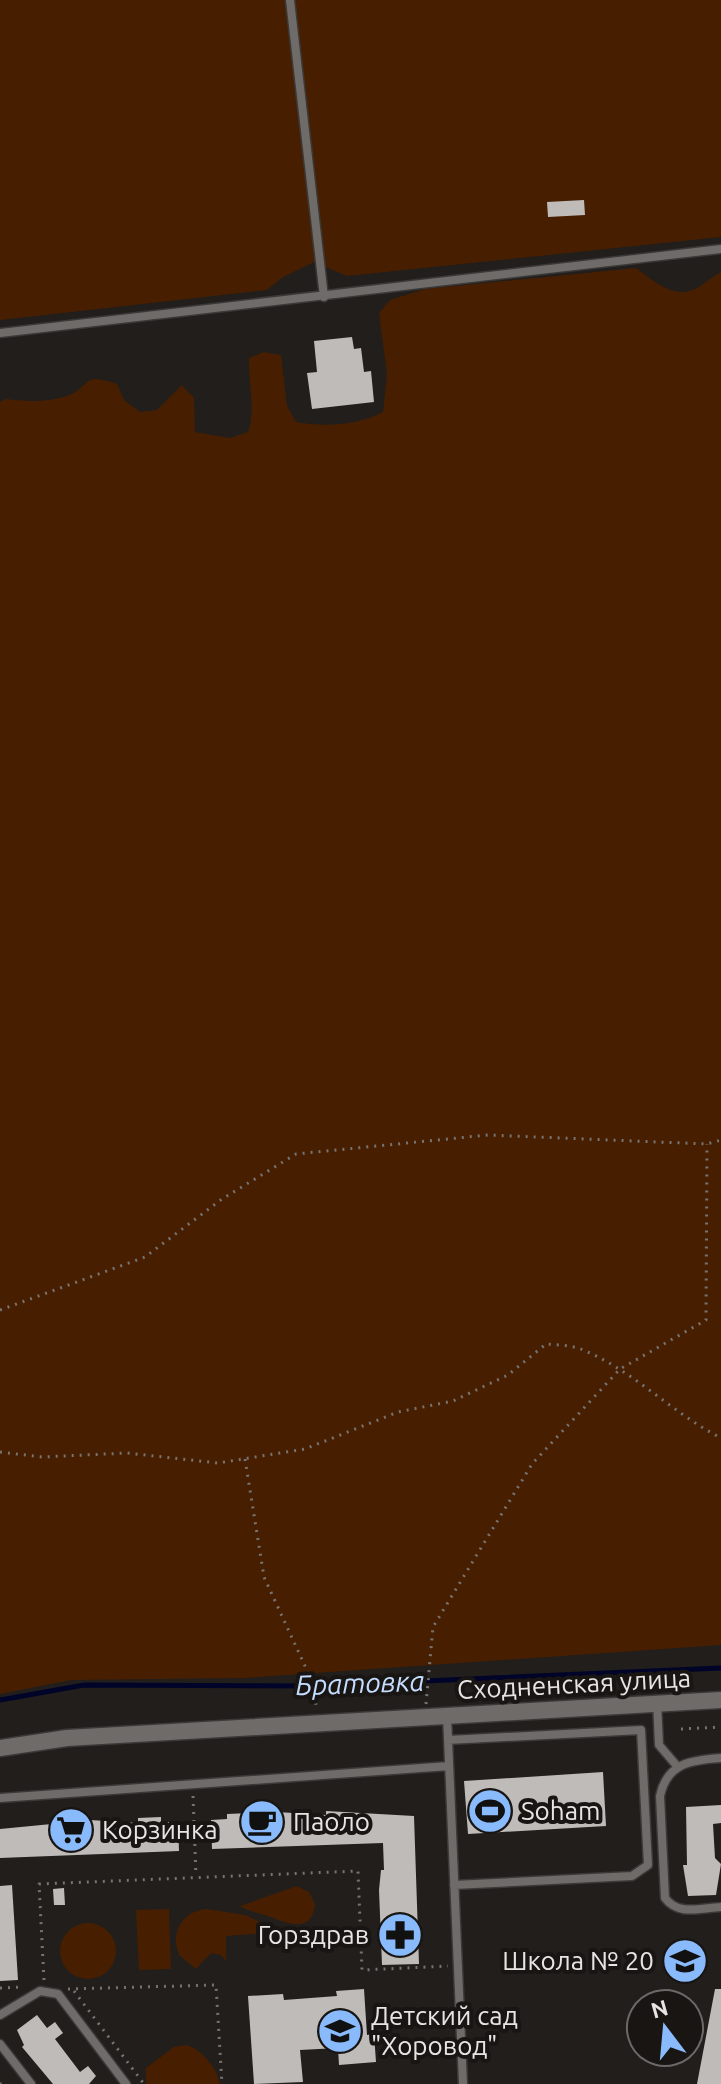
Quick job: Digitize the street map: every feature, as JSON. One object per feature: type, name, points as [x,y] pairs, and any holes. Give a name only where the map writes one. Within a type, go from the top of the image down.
[{"type":"street","name":"Сходненская улица","points":[[0,1748],[67,1738],[721,1700]]},
{"type":"lane","points":[[290,0],[324,297]]},
{"type":"lane","points":[[0,333],[721,249]]},
{"type":"lane","points":[[657,1702],[659,1745],[677,1766]]},
{"type":"lane","points":[[447,1715],[463,2084]]},
{"type":"lane","points":[[448,1740],[641,1730],[648,1865],[632,1876],[454,1885]]},
{"type":"lane","points":[[721,1758],[692,1760],[677,1766],[662,1786],[660,1796],[665,1898],[671,1907],[680,1910],[721,1907]]},
{"type":"lane","points":[[0,1798],[449,1766]]},
{"type":"lane","points":[[0,2015],[27,1996],[40,1991],[58,1990],[126,2084]]},
{"type":"lane","points":[[0,2044],[31,2084]]},
{"type":"path","points":[[0,1310],[145,1257],[222,1199],[296,1154],[488,1135],[707,1144],[721,1140]]},
{"type":"path","points":[[424,1717],[433,1627],[532,1464],[620,1369],[706,1320],[707,1144]]},
{"type":"path","points":[[0,1452],[42,1457],[127,1453],[218,1463],[305,1449],[398,1412],[453,1401],[508,1375],[546,1344],[580,1348],[620,1369],[688,1421],[721,1438]]},
{"type":"path","points":[[245,1459],[264,1577],[311,1679],[320,1723]]},
{"type":"path","points":[[681,1729],[721,1727]]},
{"type":"path","points":[[193,1784],[196,1877]]},
{"type":"path","points":[[0,1988],[44,1982],[39,1884],[358,1871],[362,1970],[458,1965]]},
{"type":"path","points":[[58,1990],[216,1985],[222,2084]]},
{"type":"path","points":[[58,1990],[73,1991],[144,2084]]},
{"type":"shaded area","points":[[0,0],[721,0],[721,237],[347,276],[314,262],[283,277],[267,290],[0,320]]},
{"type":"shaded area","points":[[636,268],[666,288],[682,292],[699,287],[721,272],[721,1645],[244,1678],[71,1680],[0,1694],[0,402],[5,399],[36,401],[59,398],[97,379],[117,384],[124,400],[140,412],[157,410],[182,385],[194,398],[195,432],[230,438],[248,432],[252,406],[249,358],[264,352],[281,355],[287,406],[296,422],[318,425],[351,423],[383,412],[387,374],[379,313],[390,300],[425,289]]},
{"type":"shaded area","points":[[297,1886],[309,1892],[315,1904],[313,1914],[303,1924],[288,1923],[240,1906]]},
{"type":"shaded area","points":[[169,1909],[171,1969],[139,1970],[136,1910]]},
{"type":"shaded area","points":[[207,1909],[245,1915],[282,1932],[226,1936],[226,1961],[221,1955],[211,1953],[196,1969],[179,1955],[177,1931],[185,1918]]},
{"type":"shaded area","points":[[88,1923],[108,1931],[116,1951],[108,1971],[88,1979],[68,1971],[60,1951],[68,1931]]},
{"type":"shaded area","points":[[187,2045],[208,2060],[220,2084],[146,2084],[146,2068],[174,2047]]},
{"type":"building","points":[[584,200],[585,215],[548,217],[547,202]]},
{"type":"building","points":[[352,337],[354,349],[361,348],[364,372],[371,371],[374,402],[312,409],[307,373],[317,372],[314,341]]},
{"type":"building","points":[[603,1772],[606,1826],[468,1834],[464,1781]]},
{"type":"building","points":[[721,1805],[721,1823],[713,1824],[715,1858],[721,1864],[716,1895],[688,1896],[683,1865],[687,1865],[686,1807]]},
{"type":"building","points":[[326,1811],[414,1816],[419,1964],[382,1965],[379,1890],[381,1870],[384,1870],[383,1843],[212,1849],[211,1820],[227,1819],[227,1814],[250,1813],[250,1818],[277,1817],[277,1812],[326,1815]]},
{"type":"building","points":[[161,1817],[161,1822],[178,1822],[179,1851],[0,1858],[0,1829],[62,1823],[62,1826],[90,1825],[90,1820],[138,1823],[138,1818]]},
{"type":"building","points":[[12,1885],[18,1980],[0,1981],[0,1886]]},
{"type":"building","points":[[64,1888],[65,1905],[54,1905],[53,1889]]},
{"type":"building","points":[[364,1989],[367,2035],[374,2034],[376,2062],[339,2065],[338,2048],[300,2050],[303,2082],[254,2084],[248,1996],[283,1994],[284,2000],[337,1996],[336,1991]]},
{"type":"building","points":[[715,1989],[721,1989],[721,2084],[697,2084],[700,2068],[705,2068],[705,2042]]},
{"type":"building","points":[[37,2015],[47,2028],[55,2022],[63,2033],[55,2039],[80,2072],[88,2066],[96,2076],[89,2084],[53,2084],[22,2047],[24,2045],[17,2030]]},
{"type":"waterway","name":"Братовка","points":[[0,1700],[84,1685],[311,1686],[721,1668]]},
{"type":"place","name":"Soham","points":[[490,1811]]},
{"type":"place","name":"Паоло","points":[[262,1822]]},
{"type":"place","name":"Корзинка","points":[[71,1830]]},
{"type":"place","name":"Горздрав","points":[[400,1935]]},
{"type":"place","name":"Школа № 20","points":[[685,1961]]},
{"type":"place","name":"Детский сад \"Хоровод\"","points":[[340,2031]]}]
